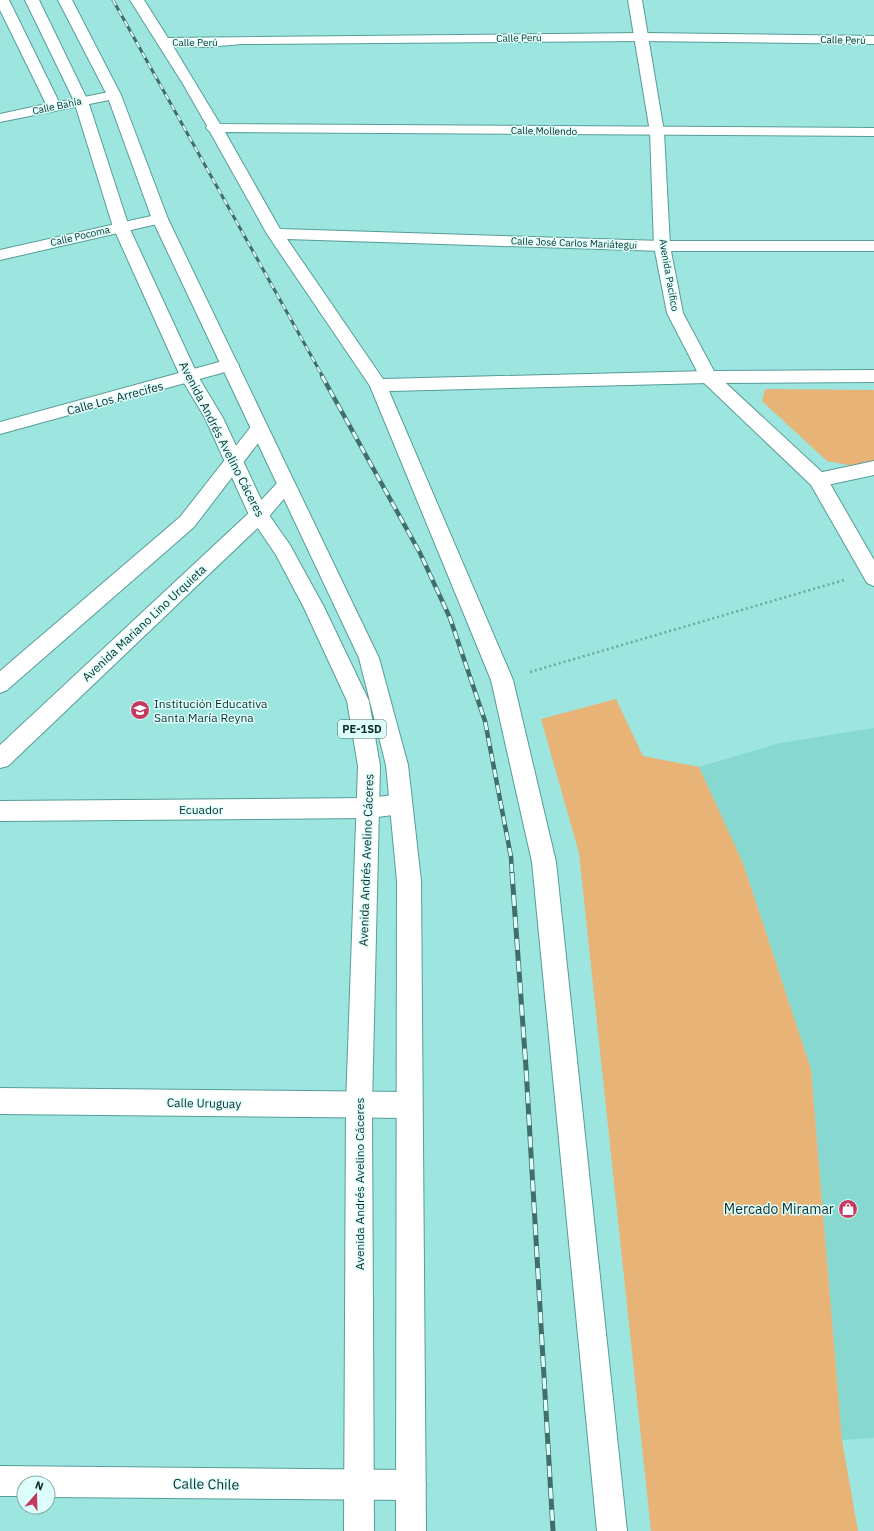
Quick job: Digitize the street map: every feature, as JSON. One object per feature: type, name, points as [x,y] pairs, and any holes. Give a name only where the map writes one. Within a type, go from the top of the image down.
[{"type":"main road","name":"Avenida Andrés Avelino Cáceres","points":[[32,0],[81,101],[121,227],[190,378],[214,418],[259,516],[284,550],[311,601],[358,701],[362,735],[369,766],[369,808],[359,1105],[359,1531]]},
{"type":"main road","name":"PE-1SD","points":[[65,0],[114,95],[160,219],[369,658],[397,765],[410,881],[409,1105],[411,1531]]},
{"type":"main road","points":[[137,0],[190,84],[213,128],[274,234],[378,385],[502,680],[544,862],[612,1531]]},
{"type":"main road","name":"Avenida Pacifico","points":[[635,0],[643,37],[657,132],[662,246],[675,313],[708,377],[818,480],[872,575]]},
{"type":"main road","points":[[3,6],[54,107]]},
{"type":"main road","name":"Calle Perú","points":[[164,42],[208,43],[242,40],[643,37],[874,40]]},
{"type":"main road","name":"Calle Bahía","points":[[0,118],[114,95]]},
{"type":"main road","name":"Calle Mollendo","points":[[213,128],[657,132],[874,132]]},
{"type":"main road","name":"Calle Pocoma","points":[[0,255],[160,219]]},
{"type":"main road","name":"Calle José Carlos Mariátegui","points":[[274,234],[662,246],[874,246]]},
{"type":"main road","name":"Calle Los Arrecifes","points":[[0,428],[230,366]]},
{"type":"main road","points":[[378,385],[708,377],[874,376]]},
{"type":"main road","points":[[0,442],[25,422]]},
{"type":"main road","points":[[0,684],[187,522],[259,429]]},
{"type":"main road","points":[[818,480],[874,468]]},
{"type":"main road","name":"Avenida Mariano Lino Urquieta","points":[[0,759],[259,516],[286,486]]},
{"type":"main road","name":"Ecuador","points":[[0,811],[369,808],[401,804]]},
{"type":"main road","name":"Calle Uruguay","points":[[0,1101],[409,1105]]},
{"type":"main road","name":"Calle Chile","points":[[0,1481],[360,1486],[411,1485]]},
{"type":"path","points":[[502,680],[872,575]]},
{"type":"shaded area","points":[[765,389],[874,390],[874,461],[853,466],[827,461],[762,401]]},
{"type":"shaded area","points":[[616,699],[643,756],[699,767],[743,863],[811,1069],[842,1440],[858,1531],[651,1531],[579,853],[541,719]]},
{"type":"shaded area","name":"Mercado Miramar","points":[[874,728],[874,1438],[842,1440],[811,1069],[743,863],[699,767],[780,743]]},
{"type":"railway","points":[[113,0],[323,377]]},
{"type":"railway","points":[[322,376],[420,553],[450,618],[485,721],[511,857],[512,874]]},
{"type":"railway","points":[[512,873],[526,1068],[553,1531]]},
{"type":"place","name":"Institución Educativa Santa María Reyna","points":[[140,710]]},
{"type":"place","name":"Mercado Miramar","points":[[848,1209]]}]
